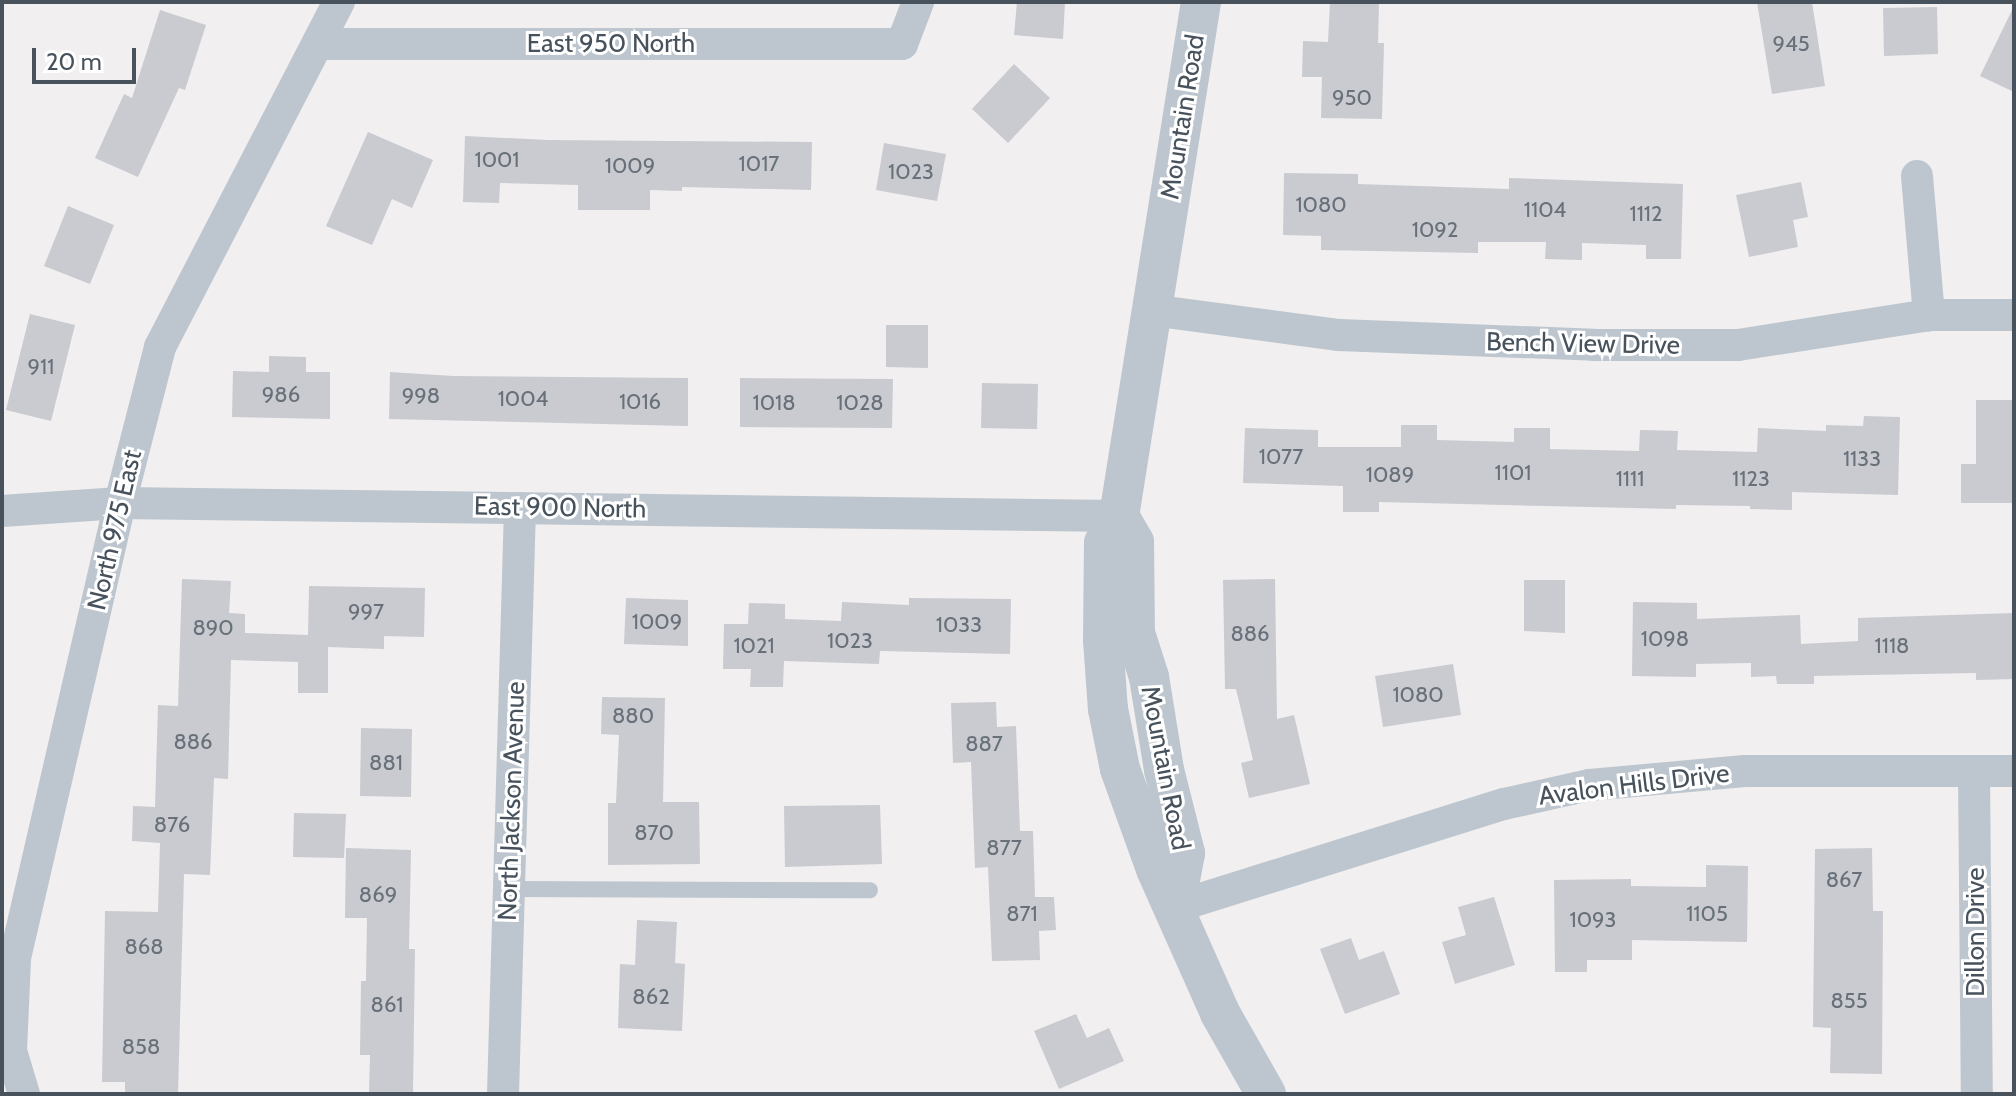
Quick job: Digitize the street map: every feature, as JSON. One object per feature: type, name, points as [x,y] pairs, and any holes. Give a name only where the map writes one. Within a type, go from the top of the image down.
[{"type":"street","name":"North 975 East","points":[[24,1094],[11,1051],[15,958],[120,503],[160,347],[339,2]]},
{"type":"street","name":"East 950 North","points":[[319,44],[902,44],[918,2]]},
{"type":"street","name":"Mountain Road","points":[[1175,907],[1185,853],[1164,770],[1149,677],[1135,633],[1134,542],[1119,516],[1201,2]]},
{"type":"street","points":[[1917,176],[1929,315]]},
{"type":"street","name":"Bench View Drive","points":[[1151,310],[1384,338],[1594,345],[1738,345],[1929,315],[2014,315]]},
{"type":"street","name":"East 900 North","points":[[2,511],[120,503],[1119,516]]},
{"type":"street","name":"North Jackson Avenue","points":[[503,1094],[520,508]]},
{"type":"street","name":"Avalon Hills Drive","points":[[1175,907],[1504,804],[1590,785],[1744,771],[2014,771]]},
{"type":"street","name":"Dillon Drive","points":[[1974,771],[1977,1094]]},
{"type":"street","points":[[1175,907],[1220,1013],[1266,1094]]},
{"type":"lane","points":[[509,889],[870,890]]},
{"type":"building","points":[[1017,2],[1065,2],[1063,39],[1014,35]]},
{"type":"building","points":[[1330,2],[1379,2],[1378,43],[1384,43],[1382,119],[1321,118],[1322,77],[1302,77],[1303,41],[1328,42]]},
{"type":"building","points":[[1757,2],[1812,2],[1825,86],[1772,94]]},
{"type":"building","points":[[2014,6],[2014,92],[1980,76]]},
{"type":"building","points":[[1937,7],[1938,54],[1884,56],[1883,8]]},
{"type":"building","points":[[160,10],[206,25],[185,90],[179,88],[138,177],[95,158],[124,94],[132,98]]},
{"type":"building","points":[[1014,64],[1050,98],[1008,143],[972,109]]},
{"type":"building","points":[[368,132],[433,160],[412,208],[392,199],[372,245],[326,226]]},
{"type":"building","points":[[465,136],[548,140],[812,142],[811,190],[682,187],[682,191],[650,190],[650,210],[578,210],[578,185],[500,183],[499,203],[463,202]]},
{"type":"building","points":[[884,143],[946,154],[937,201],[876,190]]},
{"type":"building","points":[[1284,173],[1358,174],[1358,184],[1509,189],[1509,178],[1683,184],[1681,259],[1646,259],[1646,245],[1582,243],[1582,260],[1545,259],[1546,242],[1478,242],[1478,253],[1321,250],[1321,236],[1283,235]]},
{"type":"building","points":[[1801,182],[1808,217],[1793,220],[1798,247],[1749,257],[1736,195]]},
{"type":"building","points":[[68,206],[114,225],[90,284],[44,266]]},
{"type":"building","points":[[30,314],[75,325],[51,421],[6,410]]},
{"type":"building","points":[[886,325],[928,325],[928,368],[886,367]]},
{"type":"building","points":[[269,356],[306,357],[306,372],[330,372],[330,419],[232,417],[233,371],[269,372]]},
{"type":"building","points":[[390,372],[453,376],[688,378],[688,426],[389,419]]},
{"type":"building","points":[[740,378],[893,379],[892,428],[740,427]]},
{"type":"building","points":[[982,383],[1038,384],[1037,429],[981,428]]},
{"type":"building","points":[[1976,400],[2014,400],[2014,503],[1961,503],[1961,464],[1976,464]]},
{"type":"building","points":[[1864,416],[1900,417],[1898,495],[1792,492],[1792,510],[1750,509],[1750,506],[1676,505],[1676,509],[1379,502],[1379,512],[1343,512],[1343,486],[1243,483],[1245,428],[1318,430],[1318,447],[1401,447],[1401,425],[1437,425],[1437,440],[1514,442],[1514,428],[1550,428],[1550,449],[1639,451],[1640,430],[1678,431],[1677,450],[1757,452],[1758,428],[1826,431],[1826,425],[1863,426]]},
{"type":"building","points":[[182,579],[231,581],[229,613],[245,614],[245,633],[308,635],[309,586],[425,588],[424,637],[384,636],[384,649],[328,647],[328,693],[298,693],[298,662],[231,660],[228,779],[214,778],[210,875],[184,874],[178,1094],[125,1094],[125,1082],[102,1082],[105,911],[158,912],[160,843],[132,841],[133,806],[155,807],[158,705],[178,706]]},
{"type":"building","points":[[1275,579],[1277,719],[1294,715],[1310,784],[1249,798],[1241,763],[1253,760],[1236,689],[1225,689],[1223,580]]},
{"type":"building","points":[[1524,580],[1565,580],[1565,633],[1524,631]]},
{"type":"building","points":[[626,598],[688,600],[688,646],[624,644]]},
{"type":"building","points":[[909,598],[1011,599],[1010,654],[880,651],[879,664],[784,661],[783,687],[750,687],[751,669],[723,669],[724,624],[748,624],[749,603],[785,604],[785,619],[841,621],[842,602],[909,605]]},
{"type":"building","points":[[1633,602],[1697,603],[1697,619],[1800,615],[1801,644],[1858,641],[1858,618],[2014,613],[2014,679],[1976,680],[1976,673],[1814,676],[1814,684],[1777,684],[1776,676],[1751,677],[1751,663],[1696,664],[1696,677],[1632,676]]},
{"type":"building","points":[[1453,664],[1461,715],[1383,727],[1375,676]]},
{"type":"building","points":[[602,697],[665,698],[663,802],[699,802],[700,864],[608,865],[608,803],[616,803],[619,735],[601,734]]},
{"type":"building","points":[[996,702],[997,727],[1016,726],[1020,831],[1033,831],[1035,897],[1054,897],[1056,930],[1039,931],[1040,960],[992,961],[988,867],[975,868],[971,762],[953,763],[951,703]]},
{"type":"building","points":[[361,728],[412,729],[411,797],[360,796]]},
{"type":"building","points":[[880,805],[882,864],[785,867],[784,806]]},
{"type":"building","points":[[294,813],[346,814],[344,858],[293,857]]},
{"type":"building","points":[[346,848],[411,850],[409,949],[415,949],[413,1094],[369,1094],[370,1055],[360,1055],[361,981],[366,981],[367,918],[345,918]]},
{"type":"building","points":[[1872,848],[1873,911],[1883,911],[1882,1074],[1830,1073],[1831,1028],[1813,1027],[1815,849]]},
{"type":"building","points":[[1706,865],[1748,866],[1747,942],[1632,940],[1632,960],[1587,960],[1587,972],[1555,972],[1554,880],[1631,879],[1631,886],[1706,887]]},
{"type":"building","points":[[1494,897],[1515,965],[1455,984],[1442,942],[1466,935],[1458,907]]},
{"type":"building","points":[[637,920],[677,922],[675,963],[685,964],[682,1031],[618,1028],[620,964],[635,965]]},
{"type":"building","points":[[1351,938],[1359,960],[1384,951],[1400,994],[1345,1014],[1320,949]]},
{"type":"building","points":[[1076,1014],[1087,1038],[1109,1028],[1124,1061],[1059,1089],[1034,1031]]}]
